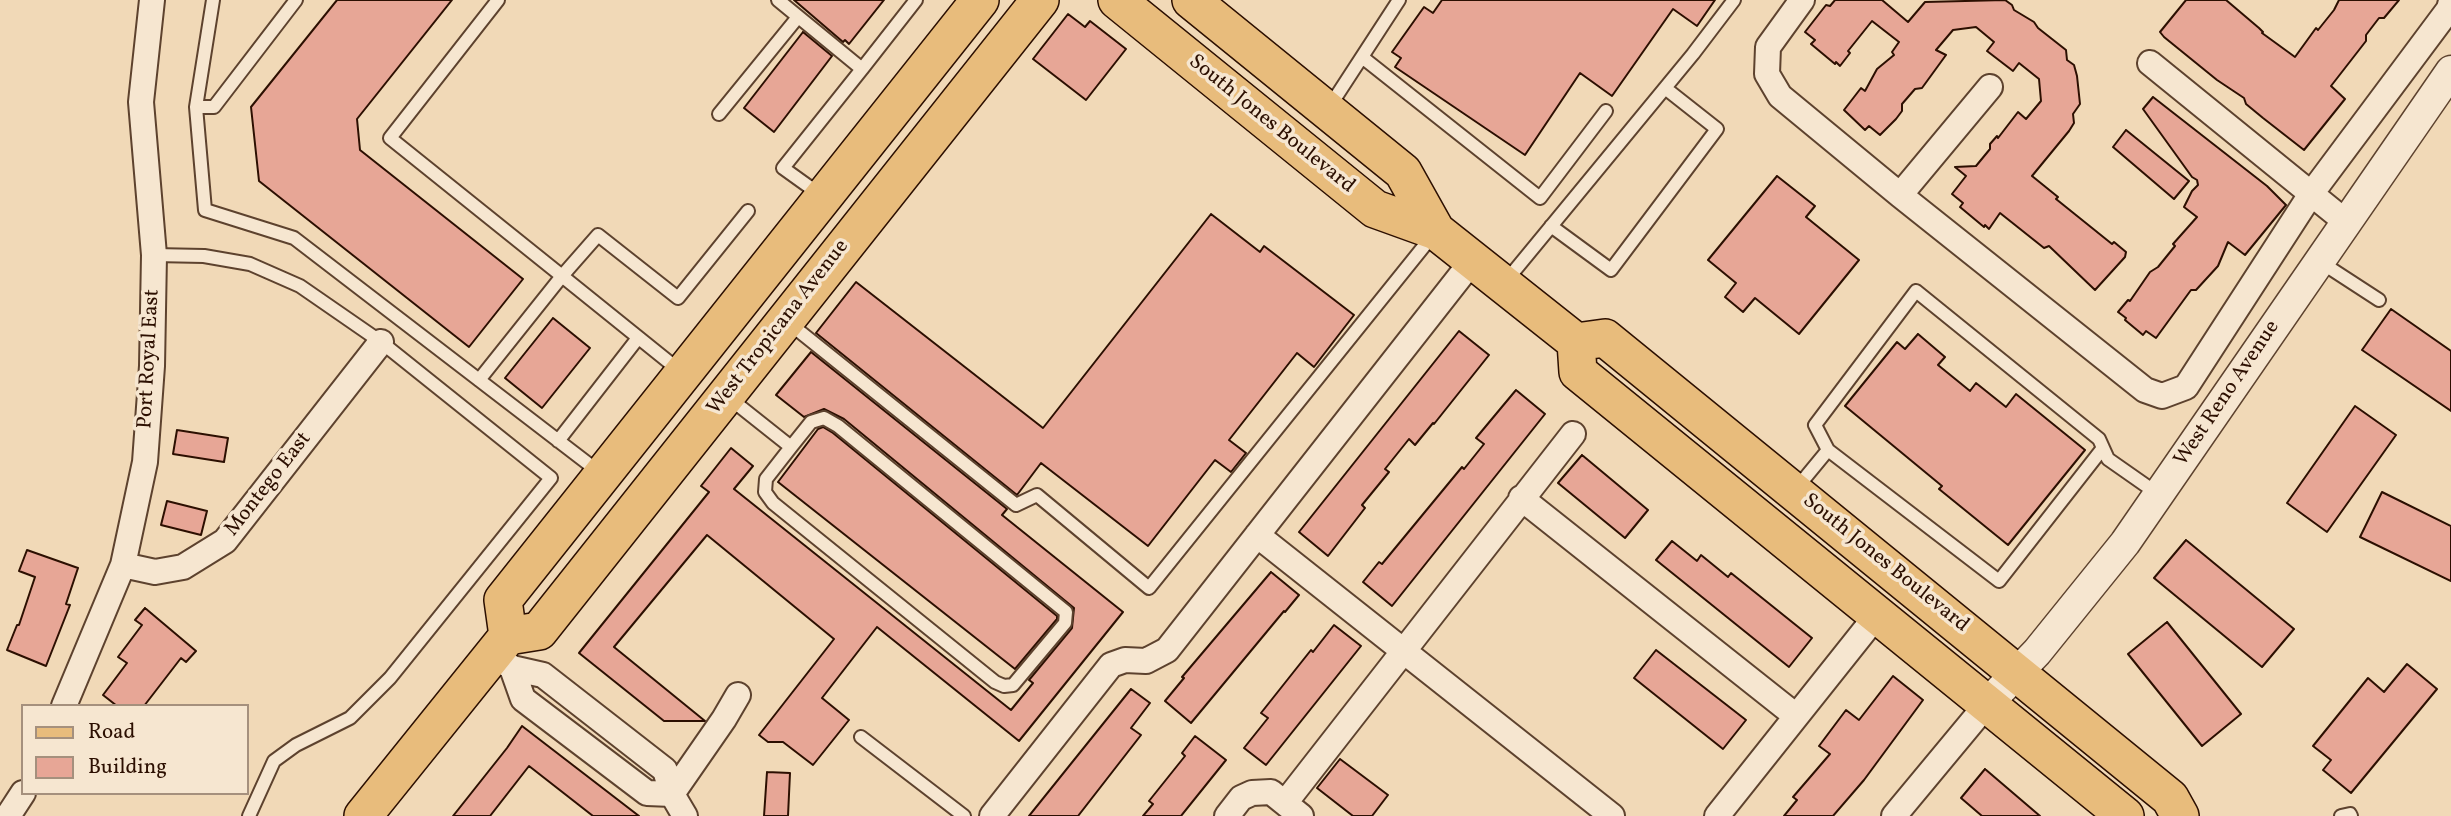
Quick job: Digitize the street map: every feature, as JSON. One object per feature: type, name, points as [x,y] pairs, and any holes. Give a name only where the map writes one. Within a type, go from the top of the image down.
[{"type":"main road","points":[[363,816],[504,652],[503,600],[980,0]]},
{"type":"main road","name":"West Tropicana Avenue","points":[[504,652],[539,631],[1040,0]]},
{"type":"main road","name":"South Jones Boulevard","points":[[1118,0],[1375,209],[1436,231],[1576,342],[1605,338],[2170,798],[2180,816]]},
{"type":"main road","name":"South Jones Boulevard","points":[[1191,0],[1404,172],[1436,231]]},
{"type":"main road","name":"South Jones Boulevard","points":[[1576,342],[1578,372],[2125,816]]},
{"type":"main road","points":[[601,553],[606,521],[617,496],[685,405],[688,383],[684,374]]},
{"type":"street","name":"Port Royal East","points":[[65,704],[123,565],[145,462],[152,366],[154,255],[141,102],[152,0]]},
{"type":"street","points":[[1802,0],[1768,47],[1767,74],[1780,96],[2145,390],[2162,396],[2186,387],[2311,194],[2449,9],[2451,1]]},
{"type":"street","points":[[2150,63],[2346,222]]},
{"type":"street","name":"West Reno Avenue","points":[[1987,704],[2037,652],[2117,553],[2451,71]]},
{"type":"street","points":[[1900,195],[1990,87]]},
{"type":"street","points":[[992,816],[1111,666],[1125,660],[1146,661],[1167,650],[1473,260]]},
{"type":"street","name":"Montego East","points":[[123,565],[155,572],[183,567],[225,541],[381,342]]},
{"type":"street","points":[[1227,816],[1241,798],[1252,793],[1271,792],[1293,809],[1402,651],[1573,434]]},
{"type":"street","points":[[1521,498],[1796,716]]},
{"type":"street","points":[[1258,535],[1612,816]]},
{"type":"street","points":[[1717,816],[1877,615]]},
{"type":"street","points":[[504,652],[543,675],[665,770],[672,794],[685,816]]},
{"type":"street","points":[[672,794],[738,695]]},
{"type":"street","points":[[1895,816],[1987,704]]},
{"type":"street","points":[[8,816],[22,795]]},
{"type":"lane","points":[[213,0],[196,107],[205,210],[294,238],[603,475]]},
{"type":"lane","points":[[196,107],[214,107],[296,0]]},
{"type":"lane","points":[[498,0],[390,138],[684,374]]},
{"type":"lane","points":[[778,0],[862,69]]},
{"type":"lane","points":[[824,197],[783,168],[916,0]]},
{"type":"lane","points":[[1328,110],[1399,0]]},
{"type":"lane","points":[[1503,284],[1734,0]]},
{"type":"lane","points":[[719,114],[798,17]]},
{"type":"lane","points":[[1362,57],[1540,198],[1606,111]]},
{"type":"lane","points":[[1551,226],[1611,270],[1717,130],[1665,88]]},
{"type":"lane","points":[[480,380],[598,235],[678,298],[748,211]]},
{"type":"lane","points":[[786,321],[1016,505],[1037,495],[1149,588],[1436,231]]},
{"type":"lane","points":[[154,255],[204,256],[250,264],[300,286],[381,342],[551,478],[390,678],[350,719],[296,745],[274,761],[249,816]]},
{"type":"lane","points":[[2319,261],[2379,300]]},
{"type":"lane","points":[[2103,448],[1999,581],[1828,450],[1815,425],[1916,291],[2099,439],[2108,459],[2159,495]]},
{"type":"lane","points":[[558,441],[638,338]]},
{"type":"lane","points":[[726,396],[791,446]]},
{"type":"lane","points":[[824,418],[838,426],[1066,612],[1065,623],[1013,685],[1004,686],[995,682],[774,503],[765,492],[766,479],[791,446],[811,422],[824,418]]},
{"type":"lane","points":[[1795,491],[1828,450]]},
{"type":"lane","points":[[861,737],[964,816]]},
{"type":"lane","points":[[2341,816],[2351,816]]},
{"type":"building","points":[[337,0],[452,0],[357,119],[360,150],[523,279],[469,347],[259,181],[251,107]]},
{"type":"building","points":[[794,0],[884,0],[849,44],[845,40],[843,42]]},
{"type":"building","points":[[1442,0],[1715,0],[1697,26],[1673,9],[1612,96],[1580,73],[1525,155],[1395,67],[1401,58],[1392,52],[1424,7],[1433,13]]},
{"type":"building","points":[[1835,0],[1882,0],[1908,22],[1925,2],[2005,0],[2066,50],[2067,60],[2074,65],[2077,76],[2080,104],[2073,114],[2074,123],[2069,131],[2032,176],[2058,197],[2056,199],[2126,252],[2125,257],[2095,290],[2049,246],[2044,248],[2000,213],[1989,229],[1960,207],[1963,203],[1952,194],[1966,176],[1955,167],[1976,166],[1990,149],[1990,144],[2018,112],[2026,119],[2041,101],[2039,79],[2019,63],[2013,71],[1987,51],[1994,42],[1976,27],[1953,30],[1936,50],[1946,55],[1922,88],[1915,89],[1902,104],[1902,111],[1896,119],[1880,135],[1869,126],[1865,130],[1844,110],[1861,88],[1865,91],[1877,69],[1894,55],[1892,52],[1899,42],[1872,21],[1848,51],[1850,53],[1840,66],[1836,62],[1835,64],[1811,44],[1815,40],[1805,32],[1826,5],[1830,6]]},
{"type":"building","points":[[2186,0],[2226,0],[2262,33],[2295,57],[2316,28],[2318,30],[2334,10],[2339,0],[2399,0],[2384,18],[2379,18],[2366,35],[2366,41],[2331,86],[2345,99],[2304,150],[2246,104],[2244,98],[2217,80],[2160,32]]},
{"type":"building","points":[[1068,14],[1085,27],[1090,21],[1126,49],[1086,100],[1033,59]]},
{"type":"building","points":[[803,32],[832,56],[774,132],[744,108]]},
{"type":"building","points":[[2153,97],[2267,186],[2286,205],[2245,255],[2228,242],[2218,266],[2196,290],[2191,290],[2156,338],[2146,331],[2143,335],[2118,312],[2130,301],[2150,272],[2158,267],[2175,246],[2173,244],[2197,217],[2184,207],[2198,185],[2197,180],[2192,177],[2143,109]]},
{"type":"building","points":[[2126,130],[2189,181],[2174,199],[2113,147]]},
{"type":"building","points":[[1777,176],[1815,206],[1806,217],[1859,260],[1799,334],[1755,298],[1743,312],[1725,297],[1736,283],[1708,260]]},
{"type":"building","points":[[1211,214],[1260,252],[1264,246],[1354,315],[1314,367],[1297,353],[1229,440],[1246,453],[1231,472],[1215,460],[1148,546],[1041,463],[1017,495],[816,333],[856,282],[1043,428]]},
{"type":"building","points":[[2391,309],[2451,351],[2451,411],[2362,350]]},
{"type":"building","points":[[553,318],[590,348],[542,408],[505,378]]},
{"type":"building","points":[[1459,331],[1489,355],[1415,445],[1409,439],[1385,469],[1389,472],[1362,505],[1365,508],[1328,556],[1299,532]]},
{"type":"building","points":[[1918,334],[1945,357],[1938,365],[1970,391],[1976,383],[2006,407],[2016,394],[2085,450],[2008,545],[1939,489],[1942,486],[1845,406],[1897,342],[1905,349]]},
{"type":"building","points":[[811,352],[1007,509],[1002,515],[1123,612],[1019,741],[877,627],[822,698],[849,720],[813,765],[783,742],[768,742],[759,735],[834,639],[707,535],[614,647],[705,721],[664,721],[579,653],[709,492],[701,486],[731,448],[753,466],[734,489],[1011,710],[1033,683],[1029,680],[1072,628],[1074,608],[844,419],[824,409],[804,417],[776,395]]},
{"type":"building","points":[[1516,390],[1545,414],[1392,606],[1363,582],[1379,562],[1382,564],[1484,444],[1476,438]]},
{"type":"building","points":[[2355,406],[2396,435],[2327,532],[2287,503]]},
{"type":"building","points":[[823,427],[1057,616],[1015,669],[778,482],[818,429]]},
{"type":"building","points":[[177,430],[228,438],[224,462],[173,454]]},
{"type":"building","points":[[1582,455],[1648,510],[1625,538],[1558,483]]},
{"type":"building","points":[[2382,492],[2451,526],[2451,581],[2360,537]]},
{"type":"building","points":[[167,501],[207,511],[201,535],[161,525]]},
{"type":"building","points":[[2186,540],[2294,629],[2262,667],[2154,578]]},
{"type":"building","points":[[1672,541],[1697,561],[1701,555],[1728,577],[1731,573],[1812,638],[1789,667],[1656,560]]},
{"type":"building","points":[[27,550],[78,568],[66,604],[70,605],[46,666],[7,650],[19,625],[35,577],[19,571]]},
{"type":"building","points":[[1271,572],[1299,595],[1191,723],[1165,701],[1184,678],[1182,677]]},
{"type":"building","points":[[145,608],[196,651],[186,662],[181,658],[146,704],[114,704],[103,695],[127,663],[118,657],[142,625],[135,620]]},
{"type":"building","points":[[2167,622],[2241,714],[2202,746],[2128,654]]},
{"type":"building","points":[[1334,625],[1361,646],[1266,765],[1244,748],[1268,718],[1261,713]]},
{"type":"building","points":[[1656,650],[1746,720],[1723,749],[1634,678]]},
{"type":"building","points":[[2407,664],[2437,689],[2351,793],[2323,770],[2331,760],[2313,746],[2368,678],[2384,692]]},
{"type":"building","points":[[1893,676],[1923,700],[1864,780],[1833,816],[1784,816],[1797,800],[1793,797],[1830,754],[1819,746],[1846,710],[1859,720]]},
{"type":"building","points":[[1131,689],[1150,703],[1131,728],[1141,735],[1078,816],[1029,816]]},
{"type":"building","points":[[522,726],[639,816],[593,816],[529,766],[490,816],[453,816]]},
{"type":"building","points":[[1195,736],[1226,760],[1181,816],[1143,816],[1153,804],[1149,801],[1185,756],[1182,753]]},
{"type":"building","points":[[1340,759],[1388,795],[1372,816],[1353,816],[1317,788]]},
{"type":"building","points":[[1985,769],[2040,816],[1982,816],[1961,798]]},
{"type":"building","points":[[767,772],[790,773],[788,816],[764,816]]}]
